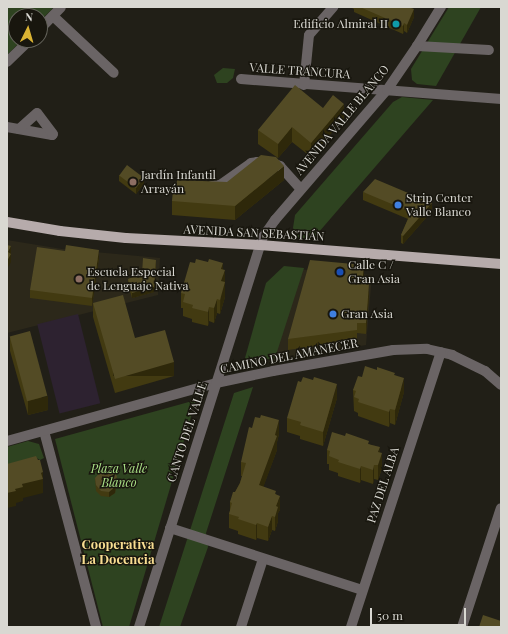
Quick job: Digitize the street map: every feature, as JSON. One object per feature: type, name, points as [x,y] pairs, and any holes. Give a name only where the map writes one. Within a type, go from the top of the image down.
[{"type":"main road","name":"AVENIDA SAN SEBASTIÁN","points":[[7,222],[60,231],[112,236],[260,245],[501,264]]},
{"type":"street","points":[[48,21],[61,7]]},
{"type":"street","points":[[304,85],[309,35],[333,7]]},
{"type":"street","name":"AVENIDA VALLE BLANCO","points":[[260,245],[274,220],[387,90],[441,7]]},
{"type":"street","points":[[53,16],[114,73]]},
{"type":"street","points":[[417,46],[489,50]]},
{"type":"street","points":[[7,62],[22,48]]},
{"type":"street","name":"VALLE TRANCURA","points":[[241,79],[501,99]]},
{"type":"street","points":[[7,127],[19,129]]},
{"type":"street","points":[[201,187],[220,185],[251,163],[257,162],[272,163],[280,166],[301,189]]},
{"type":"street","name":"CANTO DEL VALLE","points":[[139,627],[260,245]]},
{"type":"street","name":"CAMINO DEL AMANECER","points":[[7,441],[216,383],[273,371],[410,348],[441,352],[474,365],[501,385]]},
{"type":"street","name":"PAZ DEL ALBA","points":[[351,627],[441,352]]},
{"type":"street","points":[[44,431],[96,627]]},
{"type":"street","points":[[462,627],[501,508]]},
{"type":"street","points":[[170,528],[362,590]]},
{"type":"street","points":[[241,627],[263,558]]},
{"type":"shaded area","points":[[7,240],[62,249],[160,258],[158,295],[7,333]]},
{"type":"shaded area","name":"Gran Asia","points":[[296,269],[372,275],[366,345],[269,362]]},
{"type":"shaded area","points":[[78,314],[100,403],[60,413],[37,324]]},
{"type":"green space","points":[[7,7],[54,7],[48,13],[48,8],[8,8],[8,48],[14,48],[7,55]]},
{"type":"green space","points":[[449,7],[481,7],[436,86],[417,84],[412,80],[411,69]]},
{"type":"green space","points":[[223,68],[235,69],[233,78],[227,83],[217,83],[214,75]]},
{"type":"green space","points":[[402,97],[433,100],[312,240],[300,240],[293,228],[295,215],[393,102]]},
{"type":"green space","points":[[284,266],[304,268],[275,358],[249,362],[245,358],[266,283]]},
{"type":"green space","points":[[253,387],[206,533],[208,547],[180,627],[159,627],[234,393]]},
{"type":"green space","name":"Plaza Valle Blanco","points":[[196,400],[129,627],[103,627],[55,439]]},
{"type":"green space","points":[[28,441],[39,444],[44,458],[40,460],[35,457],[7,465],[7,447]]},
{"type":"building","points":[[360,7],[411,7],[414,9],[407,25],[404,23],[403,26]]},
{"type":"building","points":[[295,85],[323,108],[333,95],[344,104],[311,143],[292,127],[278,144],[258,130]]},
{"type":"building","points":[[261,155],[276,157],[284,166],[235,206],[172,201],[173,189],[176,190],[177,180],[227,182]]},
{"type":"building","points":[[127,165],[144,178],[136,188],[119,175]]},
{"type":"building","points":[[375,179],[432,203],[403,236],[401,235],[411,212],[363,192]]},
{"type":"building","points":[[7,245],[11,246],[8,252],[11,254],[7,261]]},
{"type":"building","points":[[66,245],[99,250],[92,298],[30,290],[37,247],[65,251]]},
{"type":"building","points":[[143,258],[156,260],[154,287],[132,293],[128,279],[142,274]]},
{"type":"building","points":[[196,259],[208,262],[209,259],[223,263],[221,269],[225,270],[221,281],[225,282],[220,300],[217,299],[214,308],[209,307],[208,312],[192,308],[193,305],[183,302],[185,294],[181,293],[190,262],[195,263]]},
{"type":"building","name":"Gran Asia","points":[[310,260],[364,265],[362,284],[369,284],[366,323],[357,323],[357,330],[288,339]]},
{"type":"building","points":[[123,295],[135,338],[165,330],[174,362],[115,379],[93,303]]},
{"type":"building","points":[[30,331],[47,396],[27,401],[10,336]]},
{"type":"building","points":[[365,366],[377,370],[377,367],[395,373],[394,375],[404,378],[395,410],[390,409],[389,412],[358,402],[359,399],[354,397],[356,391],[353,390],[358,376],[362,377]]},
{"type":"building","points":[[303,377],[313,380],[314,377],[337,384],[323,432],[300,425],[301,422],[287,418],[298,381],[301,382]]},
{"type":"building","points":[[261,415],[279,420],[275,435],[277,436],[259,485],[276,491],[275,494],[280,496],[276,506],[278,507],[275,517],[272,516],[268,527],[238,519],[239,517],[229,514],[233,492],[235,492],[240,483],[246,463],[241,462],[249,427],[252,428],[255,417],[260,418]]},
{"type":"building","points":[[332,432],[345,436],[346,433],[369,441],[368,444],[380,447],[378,452],[382,453],[378,465],[374,465],[373,470],[361,466],[360,469],[338,462],[339,460],[329,456],[330,451],[327,450]]},
{"type":"building","points":[[36,456],[38,460],[40,460],[43,479],[22,484],[23,487],[15,489],[16,491],[7,493],[7,464]]},
{"type":"building","points":[[102,470],[112,471],[117,476],[115,487],[109,492],[101,491],[96,485],[95,478]]},
{"type":"building","points":[[483,615],[501,621],[501,627],[479,627]]},
{"type":"place","name":"Edificio Almiral II","points":[[396,24]]},
{"type":"place","name":"Jardín Infantil Arrayán","points":[[133,182]]},
{"type":"place","name":"Strip Center Valle Blanco","points":[[398,205]]},
{"type":"place","name":"Calle C / Gran Asia","points":[[340,272]]},
{"type":"place","name":"Escuela Especial de Lenguaje Nativa","points":[[79,279]]},
{"type":"place","name":"Gran Asia","points":[[333,314]]},
{"type":"district","name":"Cooperativa La Docencia","points":[[118,552]]}]
